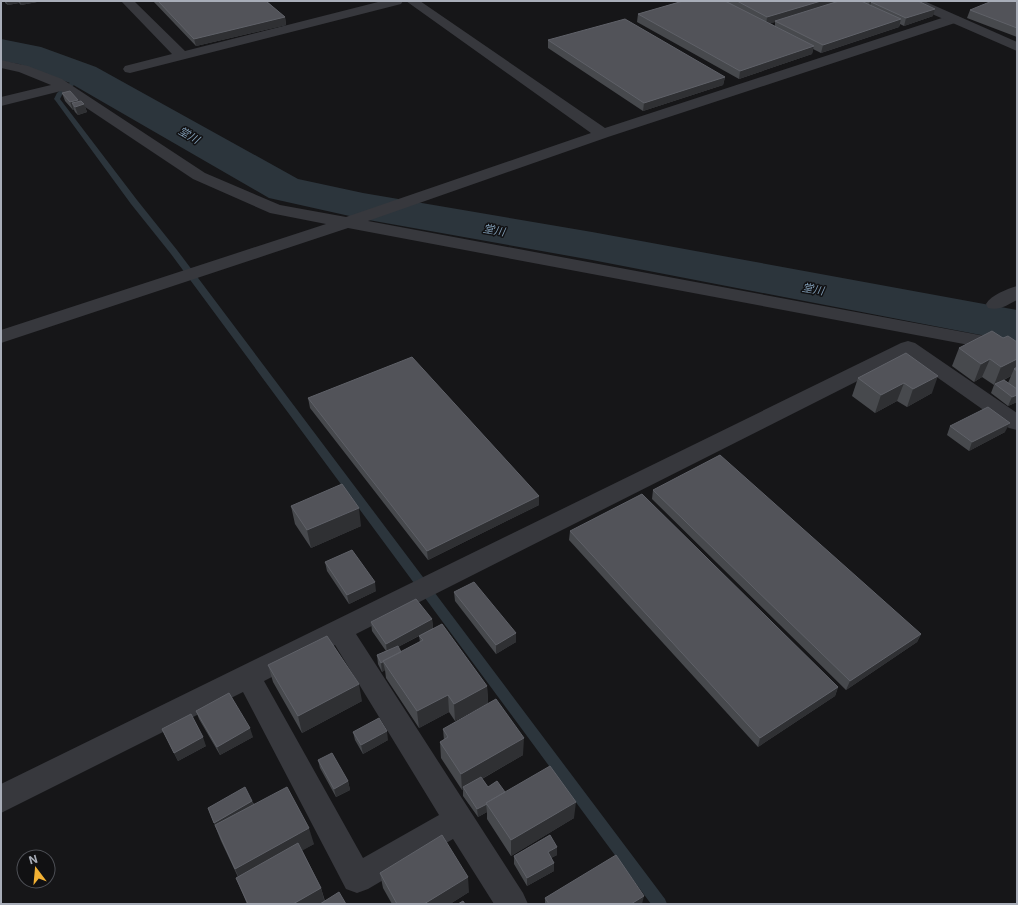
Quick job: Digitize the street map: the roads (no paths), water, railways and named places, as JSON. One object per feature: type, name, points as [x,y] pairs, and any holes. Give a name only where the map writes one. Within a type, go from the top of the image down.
[{"type":"street","points":[[127,1],[182,56]]},
{"type":"street","points":[[130,69],[397,1]]},
{"type":"street","points":[[412,1],[603,134]]},
{"type":"street","points":[[913,1],[1017,47]]},
{"type":"street","points":[[1,337],[414,200],[603,134],[953,19]]},
{"type":"street","points":[[1,64],[43,76],[62,86],[199,176],[276,209],[347,222],[913,339],[1017,348]]},
{"type":"street","points":[[1,102],[62,86]]},
{"type":"street","points":[[995,304],[1017,292]]},
{"type":"street","points":[[913,339],[1017,423]]},
{"type":"street","points":[[1,799],[340,630],[913,339]]},
{"type":"street","points":[[340,630],[512,904]]},
{"type":"street","points":[[248,676],[357,878],[458,820]]},
{"type":"waterway","name":"堂川","points":[[1,50],[28,55],[83,75],[284,189],[363,206],[592,246],[1017,326]]},
{"type":"waterway","points":[[83,75],[59,94],[57,99],[134,202],[174,252],[660,904]]}]
